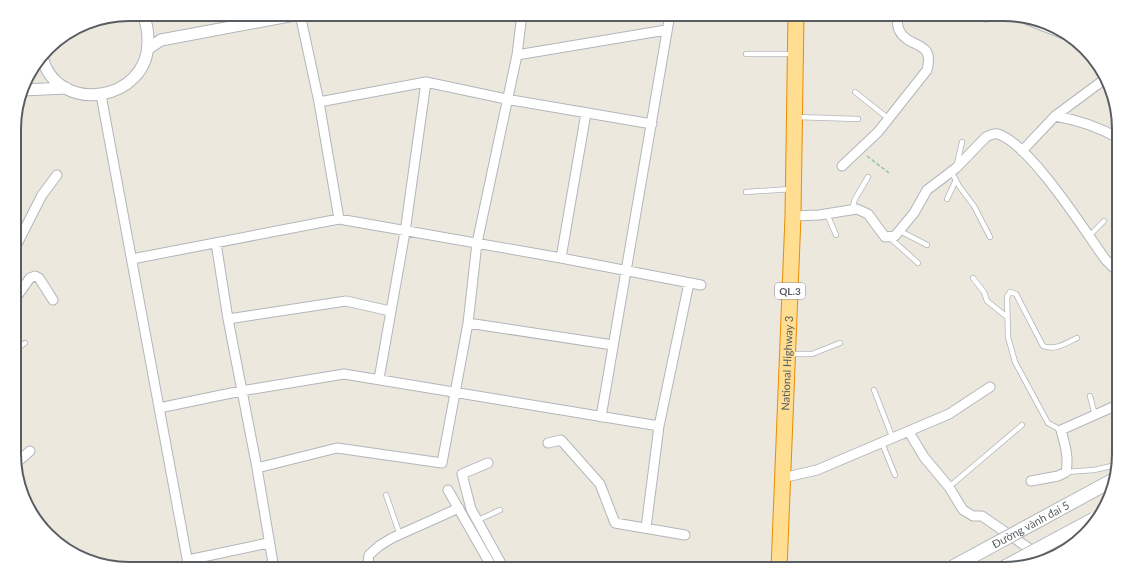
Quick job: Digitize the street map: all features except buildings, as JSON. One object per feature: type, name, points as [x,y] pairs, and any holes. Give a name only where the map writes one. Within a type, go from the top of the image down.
[{"type":"highway","name":"National Highway 3","points":[[779,562],[793,216],[796,21]]},
{"type":"main road","name":"Đường vành đai 5","points":[[962,562],[1108,483]]},
{"type":"main road","points":[[1015,561],[1087,523]]},
{"type":"street","points":[[44,62],[53,77],[66,88],[83,94],[101,95],[118,90],[133,80],[143,65],[148,48],[148,32],[144,21]]},
{"type":"street","points":[[148,48],[161,40],[263,21]]},
{"type":"street","points":[[302,21],[319,102],[339,219]]},
{"type":"street","points":[[257,468],[337,448],[442,463],[468,323],[477,243],[506,99],[517,54],[521,21]]},
{"type":"street","points":[[601,417],[625,271],[652,124],[668,21]]},
{"type":"street","points":[[842,166],[889,119],[927,70],[930,60],[929,54],[924,48],[904,36],[899,30],[898,21]]},
{"type":"street","points":[[517,54],[666,30]]},
{"type":"street","points":[[1022,151],[1055,116],[1101,81]]},
{"type":"street","points":[[319,102],[426,82],[506,99],[652,124]]},
{"type":"street","points":[[379,379],[405,232],[426,82]]},
{"type":"street","points":[[28,90],[66,88]]},
{"type":"street","points":[[101,95],[188,562]]},
{"type":"street","points":[[561,258],[586,113]]},
{"type":"street","points":[[1055,116],[1081,120],[1099,127],[1112,135]]},
{"type":"street","points":[[793,216],[826,214],[852,209],[868,214],[881,234],[890,238],[900,231],[914,213],[926,190],[954,169],[986,137],[993,134],[999,134],[1022,151],[1042,171],[1105,259],[1112,266]]},
{"type":"street","points":[[21,237],[29,224],[42,195],[57,175]]},
{"type":"street","points":[[132,259],[339,219],[405,232],[561,258],[700,285]]},
{"type":"street","points":[[216,243],[228,319],[257,468],[268,543],[272,562]]},
{"type":"street","points":[[21,291],[30,278],[35,276],[39,278],[52,300]]},
{"type":"street","points":[[646,528],[659,426],[690,283]]},
{"type":"street","points":[[228,319],[346,301],[390,312]]},
{"type":"street","points":[[468,323],[614,345]]},
{"type":"street","points":[[159,408],[241,391],[344,374],[379,379],[454,394],[659,426]]},
{"type":"street","points":[[782,478],[817,470],[893,439],[949,414],[990,387]]},
{"type":"street","points":[[1031,481],[1058,476],[1066,472],[1068,463],[1067,450],[1061,430],[1112,406]]},
{"type":"street","points":[[909,432],[924,457],[949,487],[963,510],[973,516],[982,516],[1040,556]]},
{"type":"street","points":[[548,443],[561,440],[600,484],[615,523],[685,535]]},
{"type":"street","points":[[21,459],[30,451]]},
{"type":"street","points":[[488,463],[462,474],[470,509],[500,562]]},
{"type":"street","points":[[448,490],[489,562]]},
{"type":"street","points":[[368,562],[373,550],[400,534],[459,508]]},
{"type":"street","points":[[200,562],[268,543]]},
{"type":"lane","points":[[746,54],[796,54]]},
{"type":"lane","points":[[855,92],[889,119]]},
{"type":"lane","points":[[794,117],[858,120]]},
{"type":"lane","points":[[962,142],[954,169],[956,180],[974,206],[990,237]]},
{"type":"lane","points":[[852,209],[855,199],[868,177]]},
{"type":"lane","points":[[947,199],[956,180]]},
{"type":"lane","points":[[746,192],[793,189]]},
{"type":"lane","points":[[826,214],[836,234]]},
{"type":"lane","points":[[1089,236],[1104,221]]},
{"type":"lane","points":[[900,231],[927,245]]},
{"type":"lane","points":[[890,238],[918,263]]},
{"type":"lane","points":[[973,278],[984,292],[987,301],[1007,317]]},
{"type":"lane","points":[[1061,430],[1048,423],[1015,362],[1008,337],[1007,297],[1010,292],[1016,294],[1043,346],[1050,349],[1055,348],[1077,338]]},
{"type":"lane","points":[[21,346],[25,343]]},
{"type":"lane","points":[[787,354],[812,354],[840,343]]},
{"type":"lane","points":[[874,390],[893,439]]},
{"type":"lane","points":[[1090,396],[1095,415]]},
{"type":"lane","points":[[949,487],[1022,425]]},
{"type":"lane","points":[[882,443],[895,475]]},
{"type":"lane","points":[[1066,472],[1094,470],[1111,466]]},
{"type":"lane","points":[[386,495],[400,534]]},
{"type":"lane","points":[[476,521],[500,510]]},
{"type":"path","points":[[859,149],[889,173]]}]
